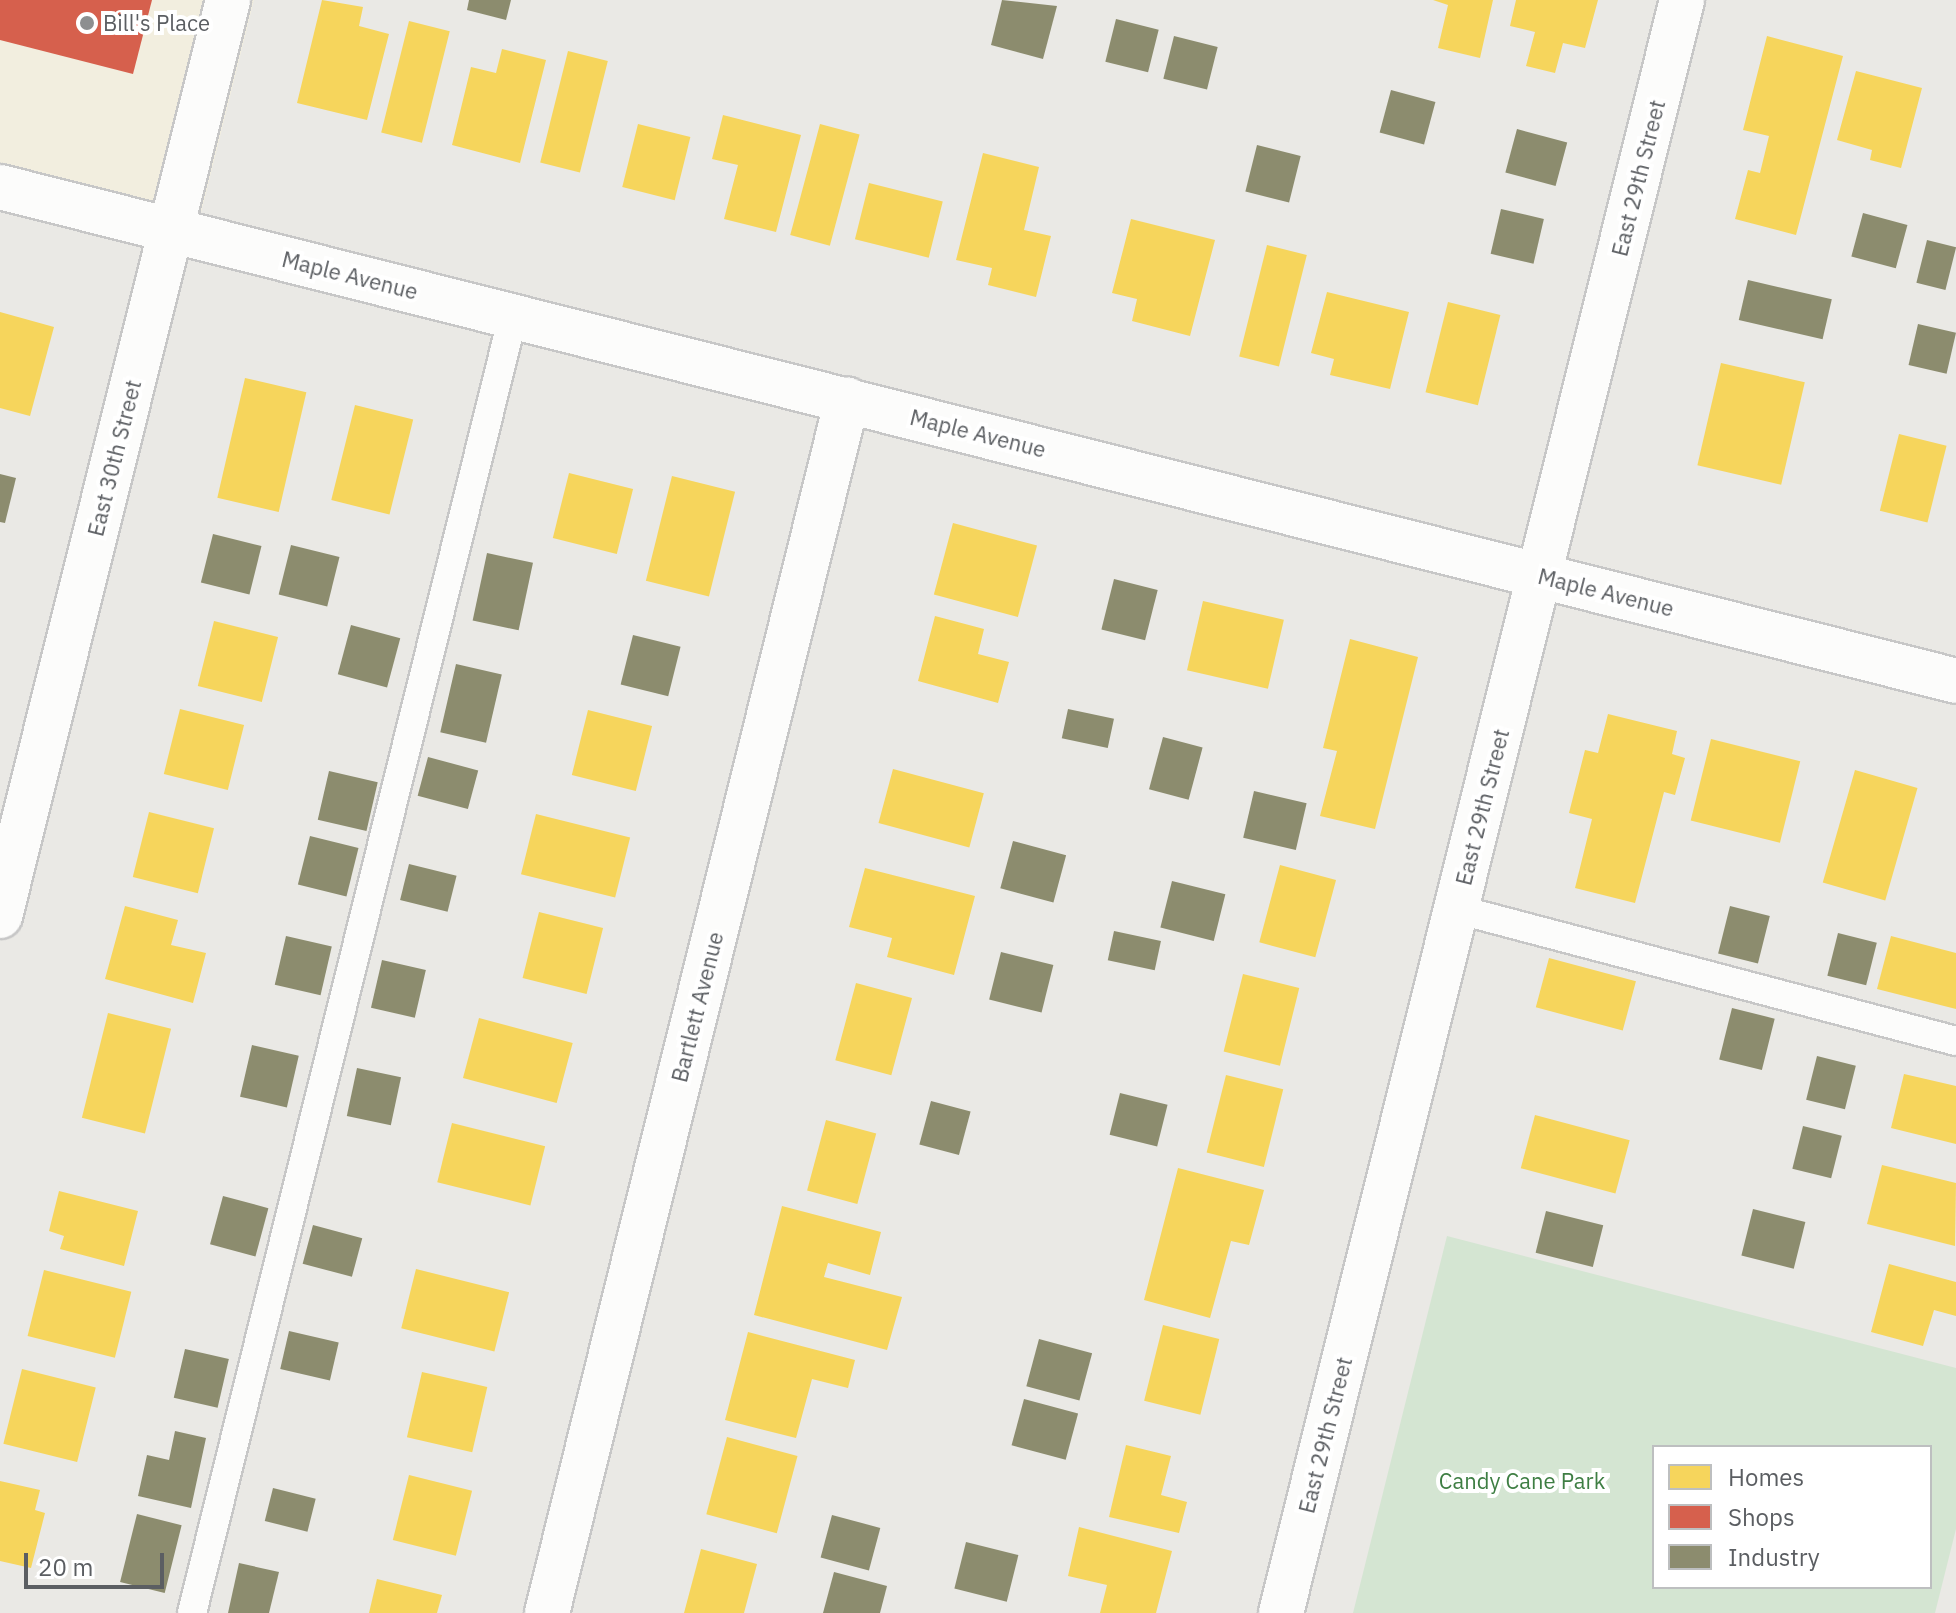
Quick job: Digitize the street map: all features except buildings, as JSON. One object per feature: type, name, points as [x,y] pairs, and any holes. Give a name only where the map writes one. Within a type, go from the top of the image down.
[{"type":"street","name":"East 30th Street","points":[[0,916],[228,0]]},
{"type":"street","name":"East 29th Street","points":[[1281,1613],[1682,0]]},
{"type":"street","name":"Maple Avenue","points":[[0,187],[1956,681]]},
{"type":"street","name":"Bartlett Avenue","points":[[547,1613],[847,400]]},
{"type":"lane","points":[[192,1613],[513,316]]},
{"type":"lane","points":[[1456,909],[1956,1041]]},
{"type":"shaded area","points":[[0,0],[254,0],[201,213],[0,164]]},
{"type":"green space","name":"Candy Cane Park","points":[[1447,1236],[1956,1368],[1956,1529],[1935,1613],[1353,1613]]},
{"type":"place","name":"Bill's Place","points":[[87,23]]}]
